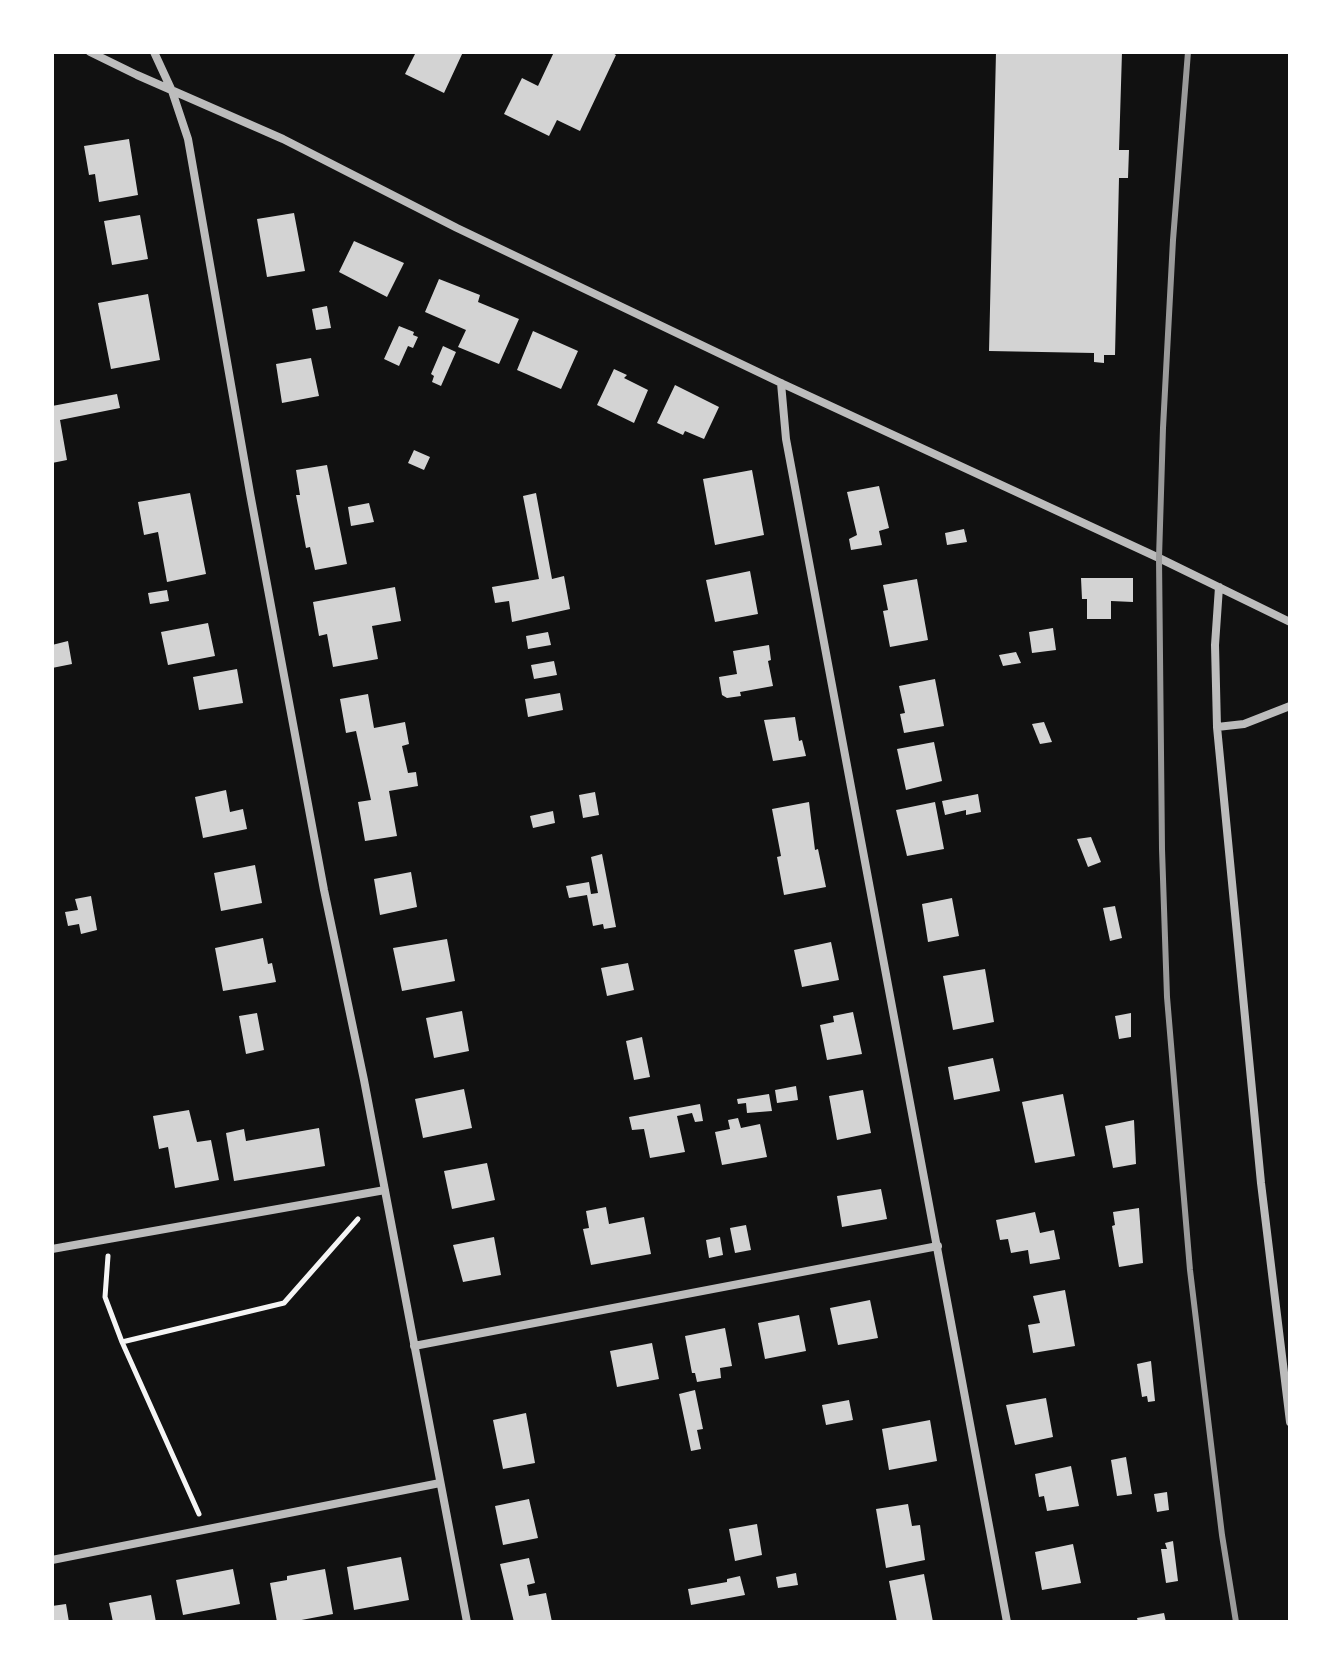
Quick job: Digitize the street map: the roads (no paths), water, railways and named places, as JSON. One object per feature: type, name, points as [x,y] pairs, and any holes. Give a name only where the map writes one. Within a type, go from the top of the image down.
[{"type":"street","points":[[90,52],[283,139],[457,228],[1290,622]]},
{"type":"street","points":[[154,52],[172,91],[188,139],[321,875],[467,1622]]},
{"type":"street","points":[[781,383],[789,455],[1007,1622]]},
{"type":"street","points":[[1219,587],[1215,645],[1217,727],[1261,1183],[1290,1422]]},
{"type":"street","points":[[1217,727],[1244,724],[1290,706]]},
{"type":"street","points":[[52,1249],[385,1190]]},
{"type":"street","points":[[414,1346],[938,1246]]},
{"type":"street","points":[[52,1560],[440,1483]]},
{"type":"railway","points":[[1188,52],[1173,240],[1163,428],[1159,558],[1162,849],[1167,997],[1190,1270],[1222,1535],[1236,1622]]}]
